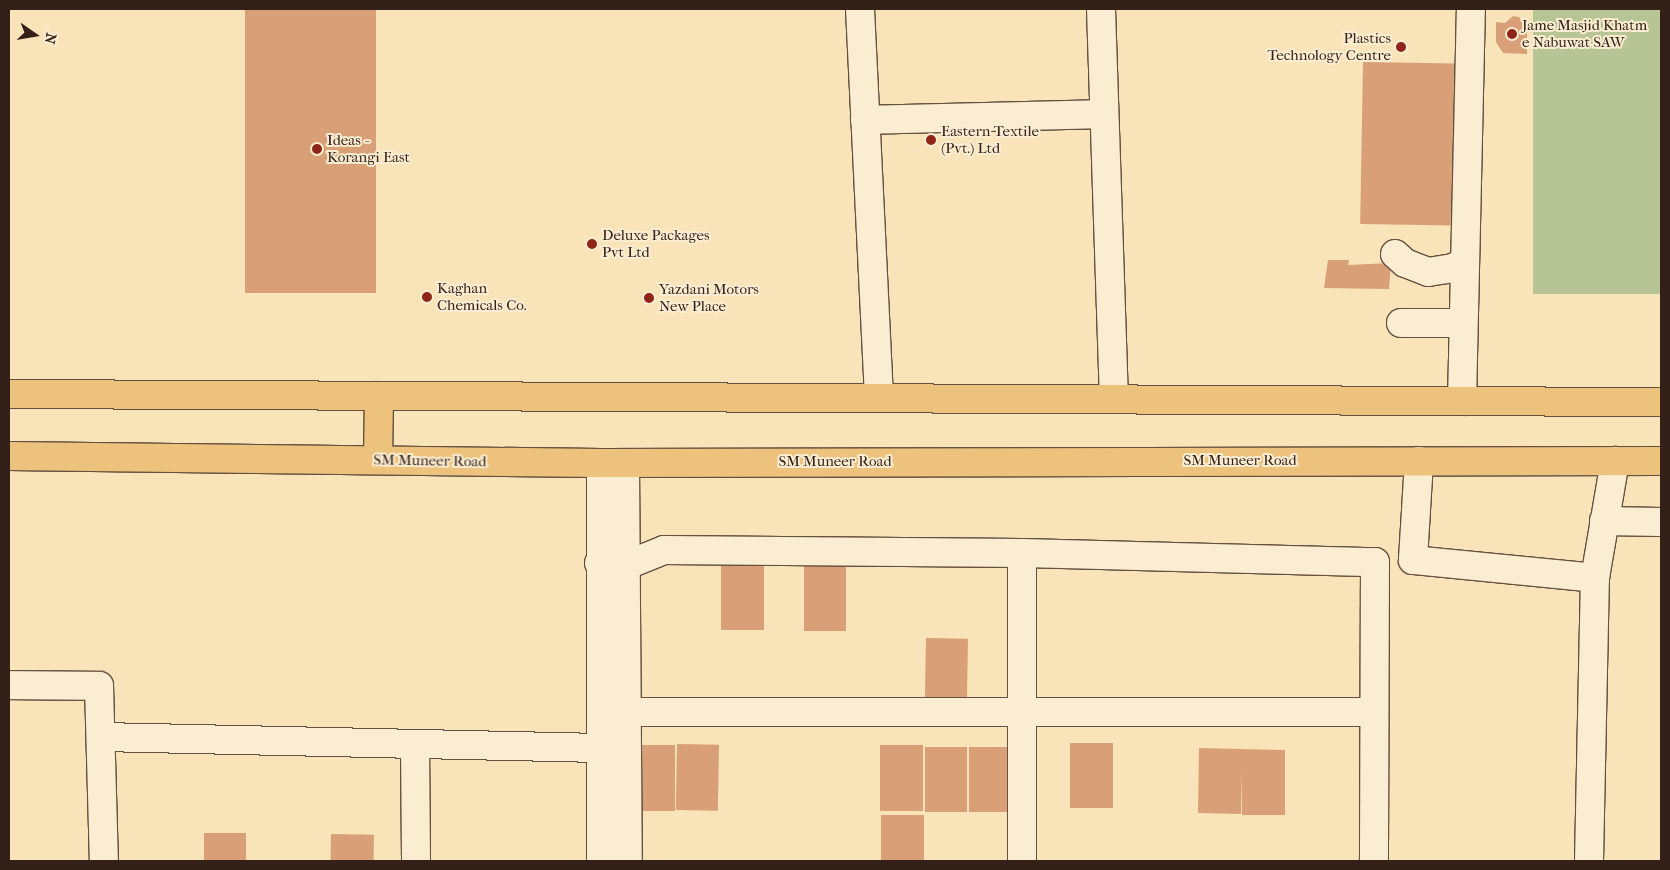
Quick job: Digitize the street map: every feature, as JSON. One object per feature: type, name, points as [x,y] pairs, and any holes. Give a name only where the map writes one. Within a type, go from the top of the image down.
[{"type":"main road","points":[[9,394],[1661,402]]},
{"type":"main road","points":[[378,460],[379,396]]},
{"type":"main road","name":"SM Muneer Road","points":[[9,456],[613,463],[1661,461]]},
{"type":"street","points":[[860,9],[879,397]]},
{"type":"street","points":[[1101,9],[1114,398]]},
{"type":"street","points":[[1462,401],[1471,9]]},
{"type":"street","points":[[865,120],[1104,114]]},
{"type":"street","points":[[1395,254],[1405,263],[1428,272],[1447,270],[1464,262]]},
{"type":"street","points":[[1401,323],[1463,323]]},
{"type":"street","points":[[1419,461],[1414,560],[1595,578]]},
{"type":"street","points":[[1589,861],[1595,578],[1615,461]]},
{"type":"street","points":[[601,861],[602,748],[599,563],[613,463]]},
{"type":"street","points":[[613,463],[627,565],[628,861]]},
{"type":"street","points":[[1604,521],[1661,522]]},
{"type":"street","points":[[599,563],[627,565],[664,550],[1022,553],[1375,562],[1374,861]]},
{"type":"street","points":[[1022,553],[1022,861]]},
{"type":"street","points":[[9,685],[99,686],[104,861]]},
{"type":"street","points":[[627,712],[1373,712]]},
{"type":"street","points":[[101,738],[602,748]]},
{"type":"street","points":[[415,744],[416,861]]},
{"type":"green space","points":[[1533,9],[1661,9],[1661,294],[1533,294]]},
{"type":"building","name":"Ideas - Korangi East","points":[[245,9],[376,9],[376,293],[245,293]]},
{"type":"building","name":"Jame Masjid Khatm e Nabuwat SAW","points":[[1513,16],[1519,17],[1527,27],[1527,54],[1503,53],[1496,42],[1496,22],[1505,23]]},
{"type":"building","points":[[1363,62],[1456,64],[1453,226],[1360,224]]},
{"type":"building","points":[[1328,260],[1349,260],[1348,265],[1391,263],[1389,289],[1324,288]]},
{"type":"building","points":[[721,565],[764,565],[764,630],[721,630]]},
{"type":"building","points":[[804,565],[846,565],[846,631],[804,631]]},
{"type":"building","points":[[926,638],[968,639],[967,705],[925,704]]},
{"type":"building","points":[[1070,743],[1113,743],[1113,808],[1070,808]]},
{"type":"building","points":[[677,744],[719,745],[718,811],[676,810]]},
{"type":"building","points":[[632,745],[675,745],[675,811],[632,811]]},
{"type":"building","points":[[880,745],[923,745],[923,811],[880,811]]},
{"type":"building","points":[[925,747],[967,747],[967,812],[925,812]]},
{"type":"building","points":[[969,747],[1012,747],[1012,812],[969,812]]},
{"type":"building","points":[[1199,748],[1285,750],[1285,815],[1242,815],[1242,771],[1241,814],[1198,813]]},
{"type":"building","points":[[881,815],[924,815],[924,861],[881,861]]},
{"type":"building","points":[[204,833],[246,833],[246,861],[204,861]]},
{"type":"building","points":[[331,834],[374,835],[374,861],[331,861]]},
{"type":"place","name":"Jame Masjid Khatm e Nabuwat SAW","points":[[1512,34]]},
{"type":"place","name":"Plastics Technology Centre","points":[[1401,47]]},
{"type":"place","name":"Eastern Textile (Pvt.) Ltd","points":[[931,140]]},
{"type":"place","name":"Ideas - Korangi East","points":[[317,149]]},
{"type":"place","name":"Deluxe Packages Pvt Ltd","points":[[592,244]]},
{"type":"place","name":"Kaghan Chemicals Co.","points":[[427,297]]},
{"type":"place","name":"Yazdani Motors New Place","points":[[649,298]]}]
